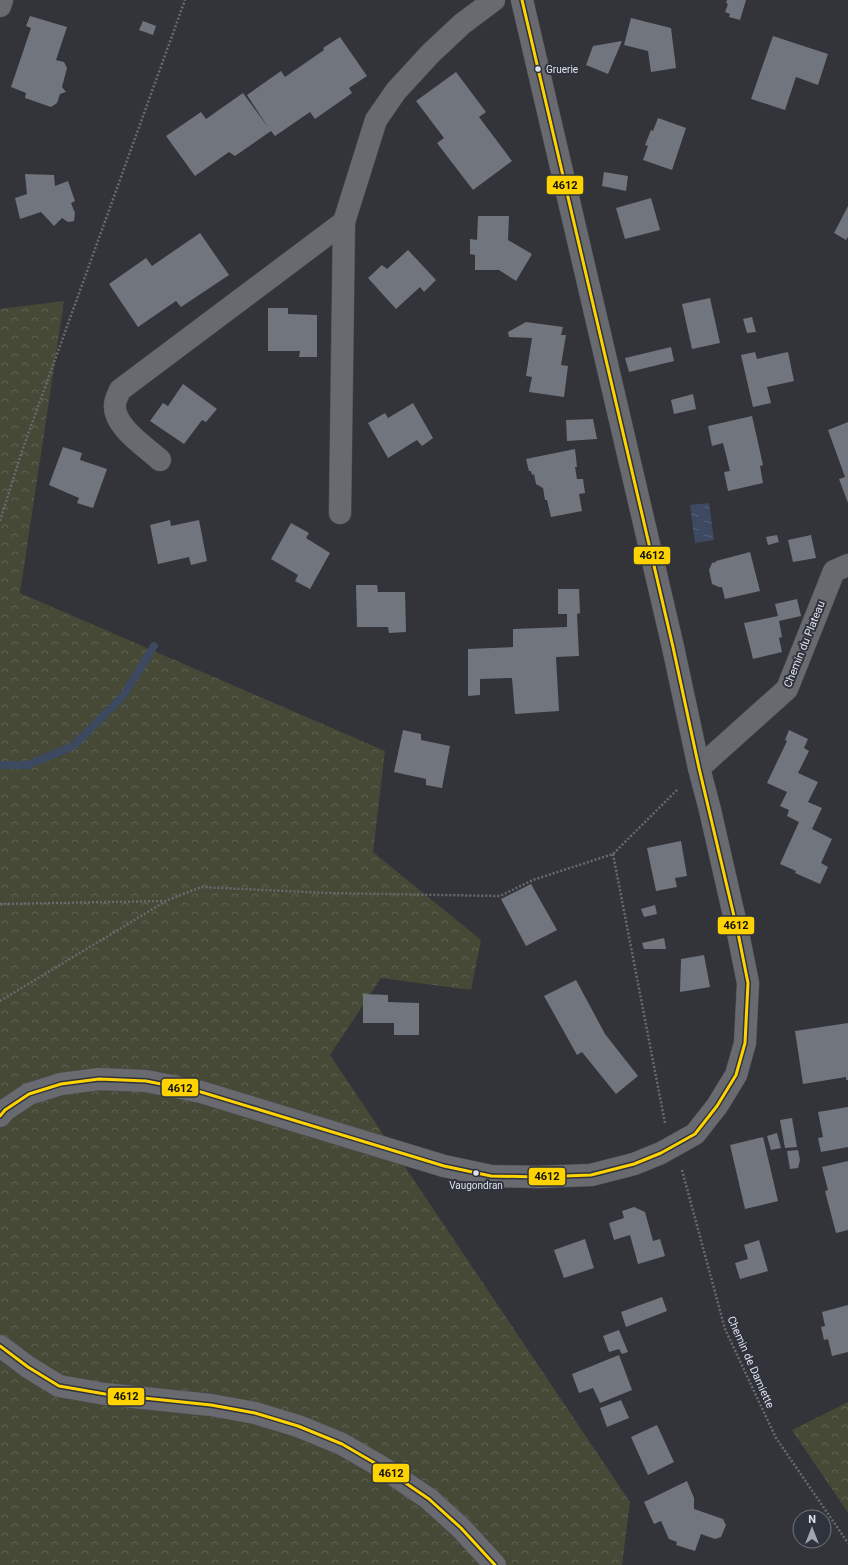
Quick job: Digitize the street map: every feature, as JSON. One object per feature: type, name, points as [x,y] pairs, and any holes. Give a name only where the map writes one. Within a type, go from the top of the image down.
[{"type":"street","points":[[0,6],[2,0]]},
{"type":"street","points":[[340,513],[344,222],[376,120],[396,91],[431,53],[462,24],[494,0]]},
{"type":"street","points":[[0,1116],[5,1110],[29,1094],[61,1084],[99,1079],[146,1081],[201,1092],[413,1158],[491,1176],[538,1177],[591,1175],[634,1164],[661,1154],[695,1134],[717,1106],[736,1076],[745,1043],[748,983],[712,818],[698,768],[673,647],[522,0]]},
{"type":"street","points":[[160,460],[120,424],[115,412],[114,403],[120,390],[344,222]]},
{"type":"street","name":"Chemin du Plateau","points":[[698,768],[787,689],[834,570],[848,565]]},
{"type":"street","points":[[0,1346],[28,1367],[59,1386],[105,1394],[212,1405],[255,1413],[298,1426],[342,1444],[384,1469],[429,1499],[461,1528],[495,1565]]},
{"type":"path","points":[[0,521],[22,452],[185,0]]},
{"type":"path","points":[[0,1001],[166,901],[201,887],[327,894],[500,896],[533,880],[613,854],[698,768]]},
{"type":"path","name":"Chemin de Damiette","points":[[613,854],[667,1133],[676,1146],[725,1329],[776,1438],[848,1543]]},
{"type":"path","points":[[0,904],[166,901]]},
{"type":"green space","points":[[64,301],[20,593],[385,751],[373,852],[481,940],[471,990],[381,978],[330,1055],[630,1502],[622,1565],[0,1565],[0,309]]},
{"type":"green space","points":[[848,1402],[848,1513],[792,1430]]},
{"type":"water","points":[[709,503],[714,540],[695,543],[690,505]]},
{"type":"building","points":[[727,0],[746,0],[740,20],[729,17],[730,14],[725,12],[728,4],[726,3]]},
{"type":"building","points":[[30,16],[67,27],[56,60],[64,62],[67,68],[62,87],[66,92],[60,94],[57,103],[51,107],[25,98],[26,93],[11,87],[31,28],[26,26]]},
{"type":"building","points":[[631,18],[671,28],[676,68],[651,72],[648,51],[624,45]]},
{"type":"building","points":[[143,21],[156,26],[153,35],[139,30]]},
{"type":"building","points":[[773,36],[828,54],[818,85],[796,77],[785,110],[751,99]]},
{"type":"building","points":[[340,37],[367,76],[349,88],[352,93],[315,119],[310,112],[275,136],[271,131],[235,156],[229,152],[195,176],[166,136],[201,112],[206,119],[243,93],[268,127],[247,95],[281,71],[285,77]]},
{"type":"building","points":[[622,41],[608,74],[586,65],[593,46]]},
{"type":"building","points":[[456,72],[486,112],[479,117],[512,161],[473,190],[437,143],[444,138],[416,101]]},
{"type":"building","points":[[658,118],[686,128],[672,170],[643,160],[648,146],[645,145]]},
{"type":"building","points":[[604,172],[628,176],[626,191],[602,186]]},
{"type":"building","points":[[25,174],[54,175],[55,186],[68,181],[75,201],[71,203],[75,213],[74,221],[68,222],[62,218],[54,226],[41,212],[20,219],[15,198],[27,194]]},
{"type":"building","points":[[651,198],[660,230],[625,239],[616,208]]},
{"type":"building","points":[[848,206],[848,237],[846,240],[834,233]]},
{"type":"building","points":[[478,216],[509,216],[508,240],[532,254],[516,281],[499,270],[475,270],[475,255],[470,254],[470,239],[477,240]]},
{"type":"building","points":[[200,233],[229,275],[181,307],[176,301],[138,327],[109,284],[146,258],[152,266]]},
{"type":"building","points":[[408,250],[436,280],[424,292],[420,287],[396,309],[368,278],[382,265],[387,269]]},
{"type":"building","points":[[710,298],[720,343],[692,349],[682,304]]},
{"type":"building","points":[[268,308],[288,308],[288,314],[317,315],[317,357],[299,357],[300,351],[268,351]]},
{"type":"building","points":[[752,317],[756,332],[747,333],[743,319]]},
{"type":"building","points":[[526,322],[563,327],[561,335],[566,335],[561,365],[568,366],[564,397],[529,392],[532,377],[526,376],[532,338],[509,337],[508,332]]},
{"type":"building","points":[[671,347],[674,361],[629,372],[625,358]]},
{"type":"building","points":[[755,352],[757,359],[788,352],[794,381],[767,387],[771,403],[753,407],[741,355]]},
{"type":"building","points":[[183,384],[217,409],[206,422],[202,420],[184,444],[150,421],[163,403],[168,406]]},
{"type":"building","points":[[693,394],[696,409],[674,414],[671,400]]},
{"type":"building","points":[[413,403],[433,438],[422,446],[417,440],[388,458],[368,423],[385,413],[388,418]]},
{"type":"building","points":[[752,416],[763,465],[760,466],[763,483],[728,491],[724,472],[730,471],[723,443],[712,446],[708,426]]},
{"type":"building","points":[[593,419],[597,439],[567,441],[566,420]]},
{"type":"building","points":[[848,422],[848,503],[839,479],[845,477],[828,430]]},
{"type":"building","points":[[63,447],[82,453],[80,460],[107,469],[93,508],[77,503],[79,498],[49,485]]},
{"type":"building","points":[[575,449],[577,479],[583,479],[585,493],[579,494],[582,511],[551,517],[547,500],[545,500],[543,488],[536,484],[534,474],[532,475],[531,471],[529,471],[526,459]]},
{"type":"building","points":[[170,520],[171,526],[199,520],[207,561],[191,565],[189,557],[158,564],[150,525]]},
{"type":"building","points":[[291,523],[309,533],[306,538],[330,553],[310,589],[295,581],[298,575],[271,559]]},
{"type":"building","points":[[777,535],[779,542],[768,545],[766,537]]},
{"type":"building","points":[[811,535],[816,558],[793,562],[788,540]]},
{"type":"building","points":[[750,552],[760,591],[725,599],[722,587],[712,584],[709,570],[712,563]]},
{"type":"building","points":[[356,585],[377,585],[378,592],[405,592],[406,632],[389,633],[388,627],[357,627]]},
{"type":"building","points":[[558,589],[579,589],[580,613],[577,614],[579,656],[556,657],[559,711],[515,714],[512,678],[480,679],[480,695],[468,696],[468,649],[513,647],[513,629],[567,627],[567,614],[558,614]]},
{"type":"building","points":[[797,599],[801,616],[779,621],[782,637],[779,638],[782,652],[753,659],[744,623],[778,616],[775,604]]},
{"type":"building","points":[[403,730],[421,734],[421,740],[450,746],[442,788],[426,785],[426,779],[394,772]]},
{"type":"building","points":[[789,730],[808,739],[804,748],[809,751],[798,773],[818,782],[808,802],[822,808],[812,829],[832,839],[821,863],[828,867],[820,884],[795,873],[796,871],[780,864],[799,822],[787,816],[789,810],[780,806],[787,792],[767,783],[787,741],[785,740]]},
{"type":"building","points":[[681,841],[687,876],[675,878],[677,887],[656,891],[647,848]]},
{"type":"building","points":[[531,884],[557,930],[526,946],[501,899]]},
{"type":"building","points":[[655,905],[657,914],[644,917],[641,909]]},
{"type":"building","points":[[664,938],[666,949],[644,949],[642,943]]},
{"type":"building","points":[[704,955],[710,987],[680,992],[681,959]]},
{"type":"building","points":[[576,980],[605,1034],[638,1076],[616,1094],[582,1052],[577,1055],[544,996]]},
{"type":"building","points":[[363,994],[388,995],[388,1002],[419,1003],[419,1035],[394,1035],[394,1023],[363,1023]]},
{"type":"building","points":[[848,1023],[848,1080],[846,1080],[846,1077],[803,1084],[795,1031]]},
{"type":"building","points":[[848,1107],[848,1147],[821,1152],[818,1138],[823,1137],[818,1112]]},
{"type":"building","points":[[792,1118],[797,1147],[785,1148],[780,1120]]},
{"type":"building","points":[[777,1133],[781,1148],[771,1150],[767,1136]]},
{"type":"building","points":[[763,1137],[778,1201],[745,1209],[730,1145]]},
{"type":"building","points":[[798,1150],[800,1160],[798,1168],[790,1169],[787,1151]]},
{"type":"building","points":[[848,1161],[848,1230],[836,1233],[825,1191],[828,1190],[822,1167]]},
{"type":"building","points":[[634,1207],[645,1212],[653,1241],[660,1239],[665,1256],[638,1264],[630,1235],[614,1240],[609,1223],[624,1218],[622,1211]]},
{"type":"building","points":[[585,1239],[594,1268],[564,1278],[554,1250]]},
{"type":"building","points":[[759,1240],[768,1271],[740,1279],[735,1263],[748,1259],[744,1245]]},
{"type":"building","points":[[662,1297],[667,1311],[626,1327],[621,1312]]},
{"type":"building","points":[[848,1305],[848,1352],[832,1356],[828,1339],[824,1340],[821,1327],[825,1326],[822,1312]]},
{"type":"building","points":[[619,1330],[628,1352],[622,1354],[619,1349],[609,1352],[603,1336]]},
{"type":"building","points":[[619,1355],[632,1390],[600,1403],[593,1388],[579,1393],[572,1374]]},
{"type":"building","points":[[621,1400],[629,1418],[607,1427],[600,1408]]},
{"type":"building","points":[[657,1425],[674,1462],[648,1475],[631,1437]]},
{"type":"building","points":[[687,1481],[694,1498],[694,1509],[723,1519],[726,1525],[721,1537],[715,1539],[701,1534],[695,1551],[676,1545],[677,1542],[669,1539],[661,1521],[654,1524],[644,1502]]},
{"type":"waterway","points":[[0,765],[28,765],[73,746],[123,696],[154,646]]},
{"type":"transit line","name":"4612","points":[[0,1116],[5,1110],[29,1094],[61,1084],[99,1079],[146,1081],[201,1092],[444,1166],[491,1176],[538,1177],[591,1175],[634,1164],[661,1153],[695,1134],[717,1106],[736,1075],[745,1043],[748,983],[673,647],[522,0]]},
{"type":"transit line","name":"4612","points":[[0,1346],[28,1367],[59,1386],[105,1394],[211,1405],[255,1413],[298,1426],[342,1444],[385,1469],[429,1499],[461,1528],[495,1565]]},
{"type":"place","name":"Gruerie","points":[[538,69]]},
{"type":"place","name":"Vaugondran","points":[[476,1173]]}]
